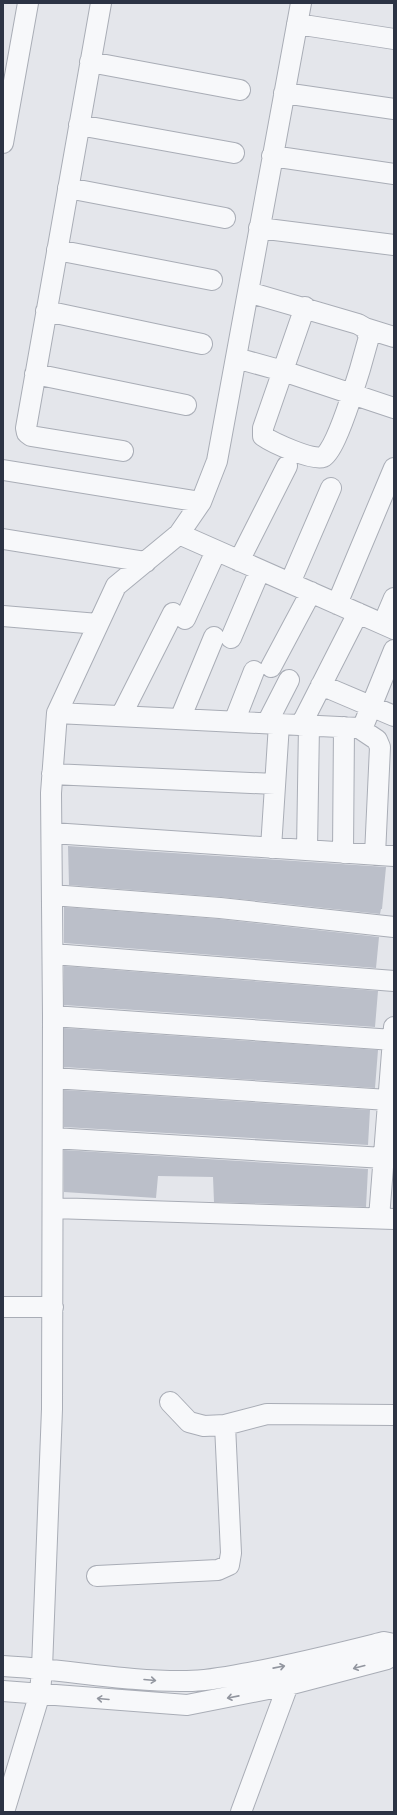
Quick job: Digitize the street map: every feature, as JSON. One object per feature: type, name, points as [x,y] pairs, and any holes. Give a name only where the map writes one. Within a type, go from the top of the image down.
[{"type":"street","points":[[3,143],[28,3]]},
{"type":"street","points":[[101,3],[26,428],[27,433],[31,436],[123,451]]},
{"type":"street","points":[[4,1812],[40,1693],[42,1668],[52,1410],[52,774],[57,713],[116,586],[179,534],[201,502],[217,460],[300,3]]},
{"type":"street","points":[[297,24],[394,39]]},
{"type":"street","points":[[90,62],[240,90]]},
{"type":"street","points":[[284,93],[394,109]]},
{"type":"street","points":[[79,125],[234,153]]},
{"type":"street","points":[[272,156],[394,174]]},
{"type":"street","points":[[68,188],[225,218]]},
{"type":"street","points":[[259,228],[394,245]]},
{"type":"street","points":[[57,250],[212,280]]},
{"type":"street","points":[[248,292],[305,307],[394,337]]},
{"type":"street","points":[[305,307],[263,428],[263,436],[271,442],[313,457],[323,457],[328,453],[352,394],[370,337],[365,328]]},
{"type":"street","points":[[46,311],[202,344]]},
{"type":"street","points":[[236,358],[283,370],[394,408]]},
{"type":"street","points":[[35,374],[186,405]]},
{"type":"street","points":[[239,561],[287,466]]},
{"type":"street","points":[[337,604],[394,468]]},
{"type":"street","points":[[3,470],[201,502]]},
{"type":"street","points":[[290,583],[331,488]]},
{"type":"street","points":[[179,534],[388,627],[394,598]]},
{"type":"street","points":[[3,539],[146,562]]},
{"type":"street","points":[[121,716],[216,551]]},
{"type":"street","points":[[180,719],[222,637],[260,570]]},
{"type":"street","points":[[234,722],[263,669],[311,592]]},
{"type":"street","points":[[307,850],[305,725],[322,685],[358,613]]},
{"type":"street","points":[[3,616],[98,624]]},
{"type":"street","points":[[57,713],[351,728],[364,724],[394,650]]},
{"type":"street","points":[[271,848],[275,784],[273,724],[289,680]]},
{"type":"street","points":[[322,685],[394,716]]},
{"type":"street","points":[[343,853],[351,728]]},
{"type":"street","points":[[52,833],[384,856],[380,747],[377,740],[351,728]]},
{"type":"street","points":[[52,774],[275,784]]},
{"type":"street","points":[[52,895],[220,908],[394,927]]},
{"type":"street","points":[[53,954],[394,981]]},
{"type":"street","points":[[53,1016],[394,1034],[387,1152],[387,1219],[53,1208]]},
{"type":"street","points":[[53,1078],[390,1094]]},
{"type":"street","points":[[53,1138],[387,1152]]},
{"type":"street","points":[[3,1306],[53,1307]]},
{"type":"street","points":[[170,1402],[189,1422],[204,1426],[225,1425],[267,1414],[394,1415]]},
{"type":"street","points":[[98,1576],[218,1570],[229,1566],[231,1553],[225,1425]]},
{"type":"street","points":[[3,1666],[42,1668],[152,1680],[188,1681],[220,1678],[293,1664],[384,1642],[394,1644]]},
{"type":"street","points":[[3,1691],[187,1705],[288,1685],[387,1660],[394,1652]]},
{"type":"street","points":[[241,1812],[288,1685]]},
{"type":"building","points":[[68,846],[386,867],[382,909],[380,914],[221,897],[69,885]]},
{"type":"building","points":[[64,907],[219,919],[379,937],[376,968],[64,943]]},
{"type":"building","points":[[64,966],[378,991],[375,1027],[64,1005]]},
{"type":"building","points":[[64,1028],[378,1050],[375,1088],[64,1067]]},
{"type":"building","points":[[64,1090],[370,1110],[368,1145],[64,1127]]},
{"type":"building","points":[[64,1150],[368,1169],[366,1207],[214,1202],[213,1177],[158,1176],[156,1198],[64,1192]]}]
